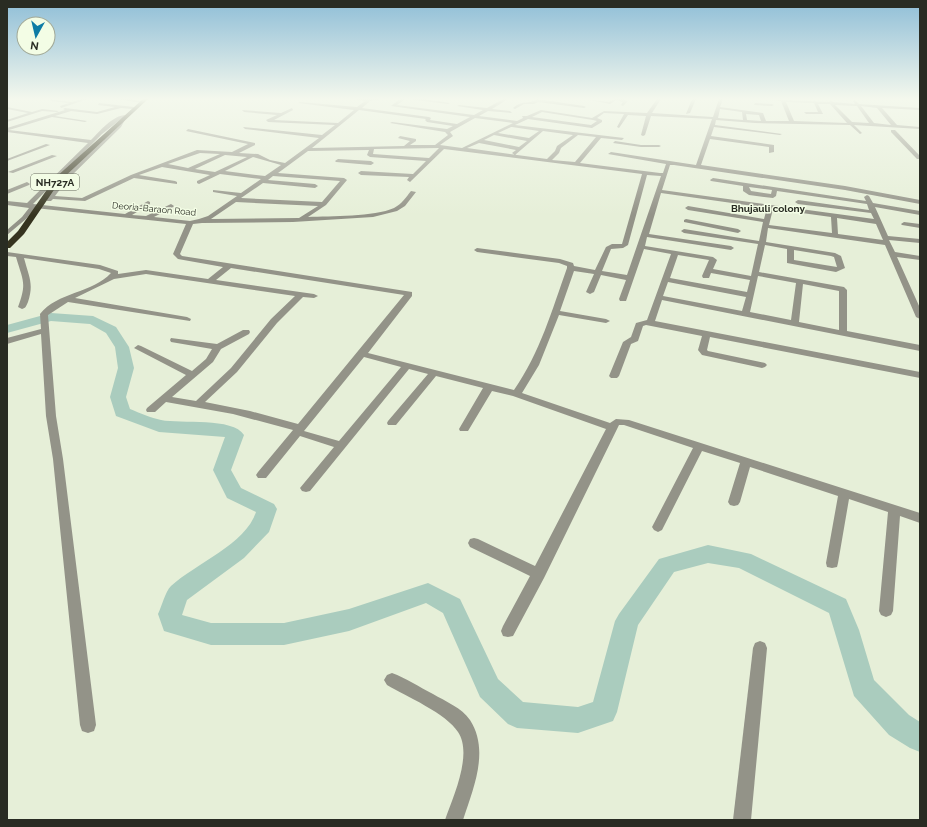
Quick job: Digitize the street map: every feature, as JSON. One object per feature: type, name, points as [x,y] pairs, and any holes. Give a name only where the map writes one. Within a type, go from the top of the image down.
[{"type":"highway","name":"NH727A","points":[[7,246],[14,241],[27,224],[43,197],[56,180],[101,138]]},
{"type":"street","points":[[61,138],[92,142]]},
{"type":"street","points":[[7,233],[24,218],[44,186],[97,138]]},
{"type":"street","points":[[43,207],[65,179],[107,138]]},
{"type":"street","points":[[188,170],[252,144],[223,138]]},
{"type":"street","name":"Deoria-Baraon Road","points":[[7,203],[190,222],[201,221],[235,200],[323,138]]},
{"type":"street","points":[[403,138],[414,140],[406,146]]},
{"type":"street","points":[[436,146],[447,138]]},
{"type":"street","points":[[463,149],[486,138]]},
{"type":"street","points":[[516,138],[531,140]]},
{"type":"street","points":[[512,156],[534,138]]},
{"type":"street","points":[[548,161],[557,152],[559,147],[572,138]]},
{"type":"street","points":[[576,165],[596,138]]},
{"type":"street","points":[[609,138],[612,138],[611,141],[621,141],[641,146],[646,144],[661,144],[660,149],[652,160]]},
{"type":"street","points":[[698,166],[709,138]]},
{"type":"street","points":[[713,138],[772,146],[771,152]]},
{"type":"street","points":[[900,138],[918,155]]},
{"type":"street","points":[[227,143],[234,140]]},
{"type":"street","points":[[479,141],[520,149]]},
{"type":"street","points":[[606,161],[621,141]]},
{"type":"street","points":[[8,160],[48,145]]},
{"type":"street","points":[[205,152],[219,146]]},
{"type":"street","points":[[307,150],[436,146],[576,165],[606,161],[652,160],[814,183],[920,202]]},
{"type":"street","points":[[373,147],[370,154],[429,160]]},
{"type":"street","points":[[379,156],[360,174],[412,178],[443,147]]},
{"type":"street","points":[[13,151],[28,152]]},
{"type":"street","points":[[51,197],[83,200],[133,176],[197,152],[261,157],[268,161],[286,165]]},
{"type":"street","points":[[42,154],[61,157]]},
{"type":"street","points":[[9,172],[54,156]]},
{"type":"street","points":[[199,182],[252,156]]},
{"type":"street","points":[[68,158],[74,159]]},
{"type":"street","points":[[338,161],[371,163]]},
{"type":"street","points":[[606,161],[645,174],[664,175]]},
{"type":"street","points":[[623,299],[658,191],[668,164],[671,163]]},
{"type":"street","points":[[162,164],[188,170],[315,186]]},
{"type":"street","points":[[710,189],[716,169]]},
{"type":"street","points":[[9,172],[24,175]]},
{"type":"street","points":[[273,174],[344,180],[324,204],[299,220]]},
{"type":"street","points":[[590,292],[609,246],[623,247],[625,245],[645,174]]},
{"type":"street","points":[[133,176],[176,183]]},
{"type":"street","points":[[813,204],[814,183]]},
{"type":"street","points":[[7,192],[27,184]]},
{"type":"street","points":[[658,191],[691,196],[710,189],[746,185],[746,191],[749,193],[773,196],[775,189],[814,195],[872,207]]},
{"type":"street","points":[[710,189],[770,207],[878,222]]},
{"type":"street","points":[[215,191],[242,194]]},
{"type":"street","points":[[201,221],[299,220],[373,215],[391,212],[400,208],[413,192]]},
{"type":"street","points":[[865,192],[917,303],[920,317]]},
{"type":"street","points":[[682,241],[691,196]]},
{"type":"street","points":[[235,200],[324,204]]},
{"type":"street","points":[[798,202],[872,207],[920,213]]},
{"type":"street","points":[[126,216],[148,203]]},
{"type":"street","points":[[148,218],[171,206]]},
{"type":"street","points":[[746,313],[770,207]]},
{"type":"street","points":[[688,208],[742,217],[835,236],[887,241],[920,241]]},
{"type":"street","points":[[718,227],[722,214]]},
{"type":"street","points":[[834,216],[835,236]]},
{"type":"street","points":[[645,235],[682,241],[730,252],[742,217]]},
{"type":"street","points":[[686,221],[718,227],[762,243],[833,254],[837,256],[841,268],[836,270],[789,261],[791,248]]},
{"type":"street","points":[[190,222],[176,254],[177,257],[409,294],[362,354],[262,475]]},
{"type":"street","points":[[904,224],[920,226]]},
{"type":"street","points":[[684,231],[737,235]]},
{"type":"street","points":[[641,247],[713,259],[707,273],[800,281],[843,290],[843,333]]},
{"type":"street","points":[[477,250],[560,261],[570,265],[571,268],[630,278]]},
{"type":"street","points":[[650,323],[675,252]]},
{"type":"street","points":[[13,254],[100,267],[114,272],[113,277]]},
{"type":"street","points":[[13,254],[28,285],[28,291],[22,307]]},
{"type":"street","points":[[893,254],[920,258]]},
{"type":"street","points":[[210,280],[229,266]]},
{"type":"street","points":[[516,394],[531,372],[571,268]]},
{"type":"street","points":[[88,725],[58,459],[51,416],[46,325],[44,314],[67,299],[113,277],[146,272],[314,296]]},
{"type":"street","points":[[665,279],[750,295]]},
{"type":"street","points":[[795,323],[800,281]]},
{"type":"street","points":[[198,404],[234,370],[268,327],[301,294]]},
{"type":"street","points":[[658,297],[920,348]]},
{"type":"street","points":[[67,299],[187,319]]},
{"type":"street","points":[[555,312],[606,321]]},
{"type":"street","points":[[614,376],[627,342],[635,339],[641,323],[650,323],[920,375]]},
{"type":"street","points":[[7,341],[46,325]]},
{"type":"street","points":[[151,410],[210,360],[214,350],[246,332]]},
{"type":"street","points":[[707,334],[702,350],[705,353],[762,365]]},
{"type":"street","points":[[174,340],[218,347]]},
{"type":"street","points":[[138,348],[193,375]]},
{"type":"street","points":[[362,354],[516,394],[612,427]]},
{"type":"street","points":[[306,488],[408,366]]},
{"type":"street","points":[[392,423],[434,373]]},
{"type":"street","points":[[464,428],[489,387]]},
{"type":"street","points":[[165,399],[247,413],[341,445]]},
{"type":"street","points":[[508,631],[539,574],[612,427],[616,422],[625,422],[920,518]]},
{"type":"street","points":[[658,527],[699,446]]},
{"type":"street","points":[[734,502],[746,461]]},
{"type":"street","points":[[832,562],[844,493]]},
{"type":"street","points":[[886,611],[894,510]]},
{"type":"street","points":[[474,543],[539,574]]},
{"type":"street","points":[[742,820],[760,648]]},
{"type":"street","points":[[392,680],[454,715],[465,728],[470,740],[472,756],[467,780],[454,820]]},
{"type":"waterway","points":[[7,329],[51,317],[93,320],[111,330],[122,347],[126,368],[118,397],[122,412],[159,426],[228,431],[235,435],[222,470],[234,493],[267,509],[262,526],[236,552],[178,594],[170,614],[172,623],[211,634],[284,634],[349,620],[428,593],[452,606],[489,688],[517,715],[578,720],[604,712],[627,621],[667,565],[708,554],[743,560],[838,606],[847,630],[863,687],[899,725],[920,738]]},
{"type":"district","name":"Bhujauli colony","points":[[768,208]]}]
